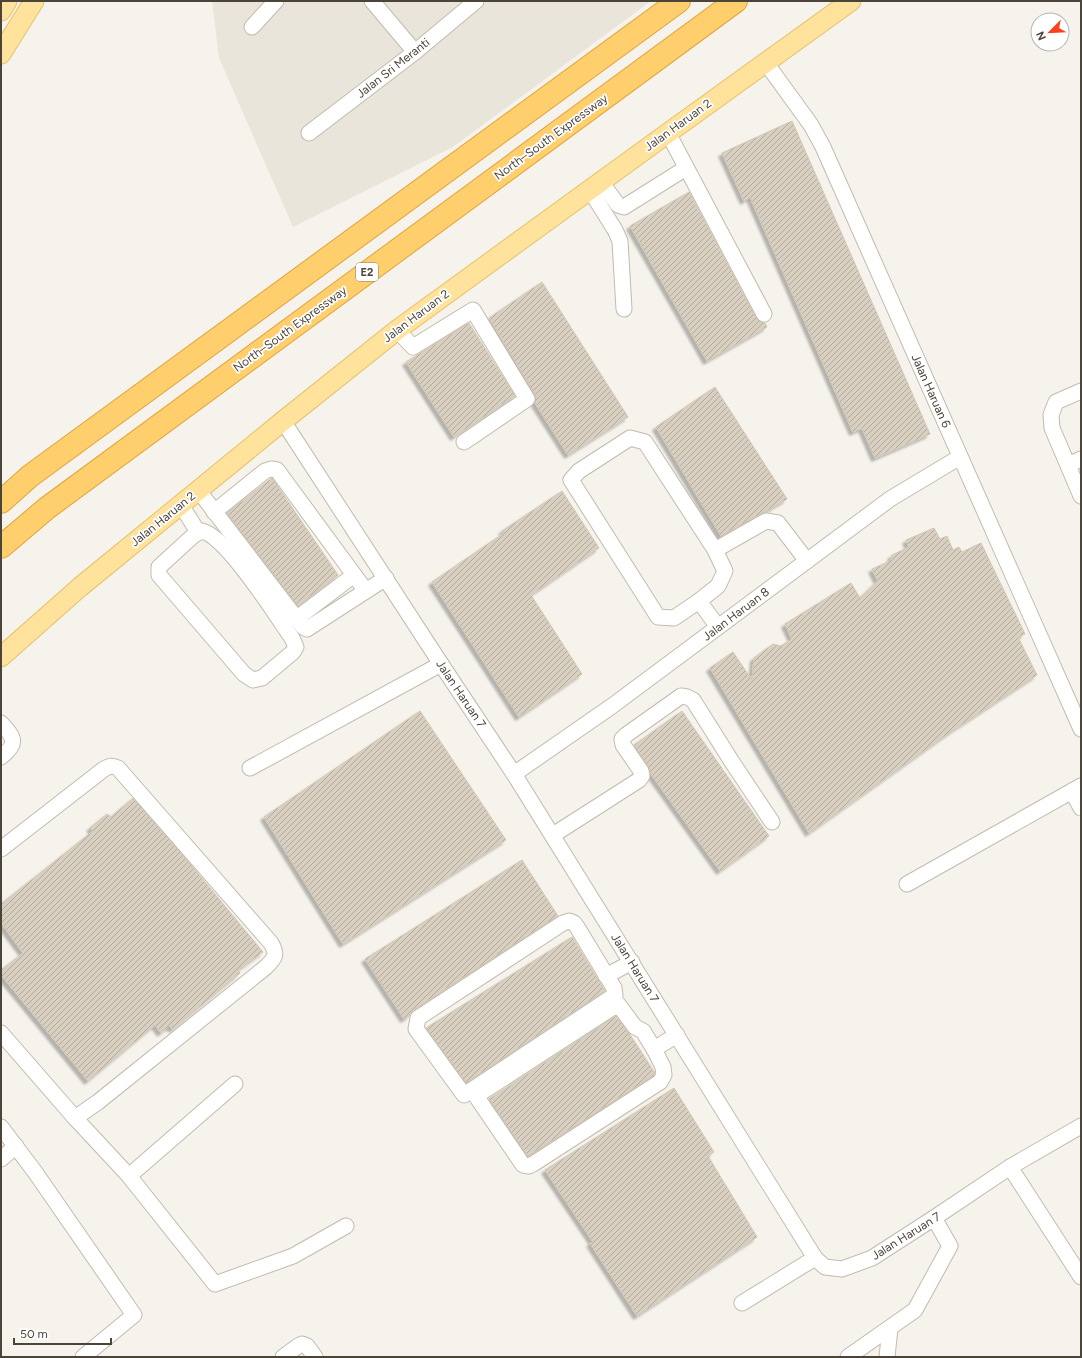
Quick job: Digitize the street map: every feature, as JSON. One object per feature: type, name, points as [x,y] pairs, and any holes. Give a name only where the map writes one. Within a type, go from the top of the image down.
[{"type":"highway","points":[[1,502],[30,476],[679,1]]},
{"type":"highway","name":"North–South Expressway","points":[[1,548],[47,508],[736,1]]},
{"type":"main road","points":[[1,11],[7,1]]},
{"type":"main road","points":[[1,54],[34,1]]},
{"type":"main road","name":"Jalan Haruan 2","points":[[1,657],[80,587],[283,420],[397,330],[851,1]]},
{"type":"street","points":[[252,27],[276,1]]},
{"type":"street","points":[[372,1],[415,52]]},
{"type":"street","name":"Jalan Sri Meranti","points":[[309,133],[415,52],[476,1]]},
{"type":"street","name":"Jalan Haruan 6","points":[[766,63],[811,125],[822,147],[1081,729]]},
{"type":"street","points":[[668,133],[764,314]]},
{"type":"street","points":[[595,186],[618,205],[624,207],[686,168]]},
{"type":"street","points":[[595,186],[620,241],[624,309]]},
{"type":"street","points":[[397,330],[413,347],[473,310],[527,399],[464,442]]},
{"type":"street","points":[[1081,391],[1056,402],[1051,415],[1052,428],[1074,462],[1081,496]]},
{"type":"street","name":"Jalan Haruan 7","points":[[283,420],[553,835],[815,1258],[826,1267],[842,1269],[872,1258],[1010,1167],[1081,1126]]},
{"type":"street","points":[[630,438],[645,442],[715,550],[725,571],[718,586],[699,601],[674,618],[658,617],[571,480],[579,471],[630,438]]},
{"type":"street","name":"Jalan Haruan 8","points":[[514,774],[612,706],[890,499],[960,457]]},
{"type":"street","points":[[214,512],[265,471],[271,469],[277,470],[366,591]]},
{"type":"street","points":[[198,490],[296,619],[303,627],[307,629],[386,578]]},
{"type":"street","points":[[181,504],[198,532]]},
{"type":"street","points":[[715,550],[766,521],[778,523],[807,561]]},
{"type":"street","points":[[202,530],[208,532],[231,553],[292,638],[296,647],[293,652],[262,678],[253,680],[244,674],[159,575],[159,567],[198,532],[202,530]]},
{"type":"street","points":[[296,619],[354,574]]},
{"type":"street","points":[[699,601],[718,627]]},
{"type":"street","points":[[250,768],[441,664]]},
{"type":"street","points":[[553,835],[639,780],[642,776],[641,771],[623,745],[622,739],[681,696],[693,700],[772,822]]},
{"type":"street","points":[[1,723],[12,737],[13,743],[10,750],[1,757]]},
{"type":"street","points":[[1,849],[104,769],[114,766],[118,768],[275,948],[274,958],[266,967],[98,1102],[75,1118]]},
{"type":"street","points":[[907,884],[1077,789],[1081,808]]},
{"type":"street","points":[[569,921],[578,927],[606,976],[614,988],[615,995],[464,1094],[416,1029],[418,1018],[563,923],[569,921]]},
{"type":"street","points":[[606,976],[632,962]]},
{"type":"street","points":[[618,1004],[635,1027],[643,1030],[654,1049],[663,1067],[664,1075],[660,1082],[529,1166],[520,1164],[476,1096],[618,1004]]},
{"type":"street","points":[[1,1033],[75,1118],[130,1176],[215,1284],[293,1256],[346,1226]]},
{"type":"street","points":[[654,1049],[677,1035]]},
{"type":"street","points":[[130,1176],[235,1084]]},
{"type":"street","points":[[1,1127],[35,1172],[134,1315],[83,1357]]},
{"type":"street","points":[[1,1159],[16,1146]]},
{"type":"street","points":[[1010,1167],[1081,1277]]},
{"type":"street","points":[[848,1357],[915,1310],[950,1246],[934,1218]]},
{"type":"street","points":[[742,1303],[815,1258]]},
{"type":"street","points":[[887,1357],[890,1328]]},
{"type":"street","points":[[283,1357],[302,1344],[307,1346],[315,1357]]},
{"type":"shaded area","points":[[212,1],[651,1],[453,147],[293,227],[219,58]]},
{"type":"building","points":[[792,121],[930,434],[875,458],[862,428],[853,432],[750,197],[744,201],[722,153]]},
{"type":"building","points":[[689,192],[756,318],[760,322],[765,323],[767,327],[707,361],[630,226]]},
{"type":"building","points":[[542,282],[628,417],[568,455],[535,403],[535,394],[489,318]]},
{"type":"building","points":[[469,323],[515,396],[454,437],[406,362]]},
{"type":"building","points":[[715,387],[787,499],[721,536],[656,427]]},
{"type":"building","points":[[272,478],[338,575],[298,606],[227,513]]},
{"type":"building","points":[[562,491],[599,548],[531,595],[582,674],[519,717],[432,582],[504,533],[502,531]]},
{"type":"building","points":[[934,528],[940,539],[947,536],[953,550],[959,547],[962,552],[981,543],[1025,634],[1018,637],[1037,675],[952,731],[809,833],[710,668],[733,652],[752,680],[754,658],[773,644],[781,646],[792,639],[785,624],[851,583],[860,598],[878,581],[872,569],[890,561],[892,555],[909,547],[906,540]]},
{"type":"building","points":[[420,711],[506,840],[343,944],[264,817]]},
{"type":"building","points":[[682,711],[769,836],[720,871],[651,774],[648,766],[634,745]]},
{"type":"building","points":[[133,798],[263,952],[238,970],[240,973],[173,1029],[169,1026],[161,1033],[155,1025],[88,1081],[1,975],[1,970],[23,953],[1,923],[1,904],[93,831],[90,828],[107,814],[111,817]]},
{"type":"building","points":[[522,860],[558,916],[413,1010],[409,1016],[404,1019],[365,959]]},
{"type":"building","points":[[572,937],[605,991],[466,1083],[426,1028]]},
{"type":"building","points":[[616,1016],[655,1073],[653,1076],[528,1156],[489,1099]]},
{"type":"building","points":[[674,1088],[714,1152],[708,1156],[757,1237],[637,1316],[590,1243],[593,1242],[545,1170]]}]
